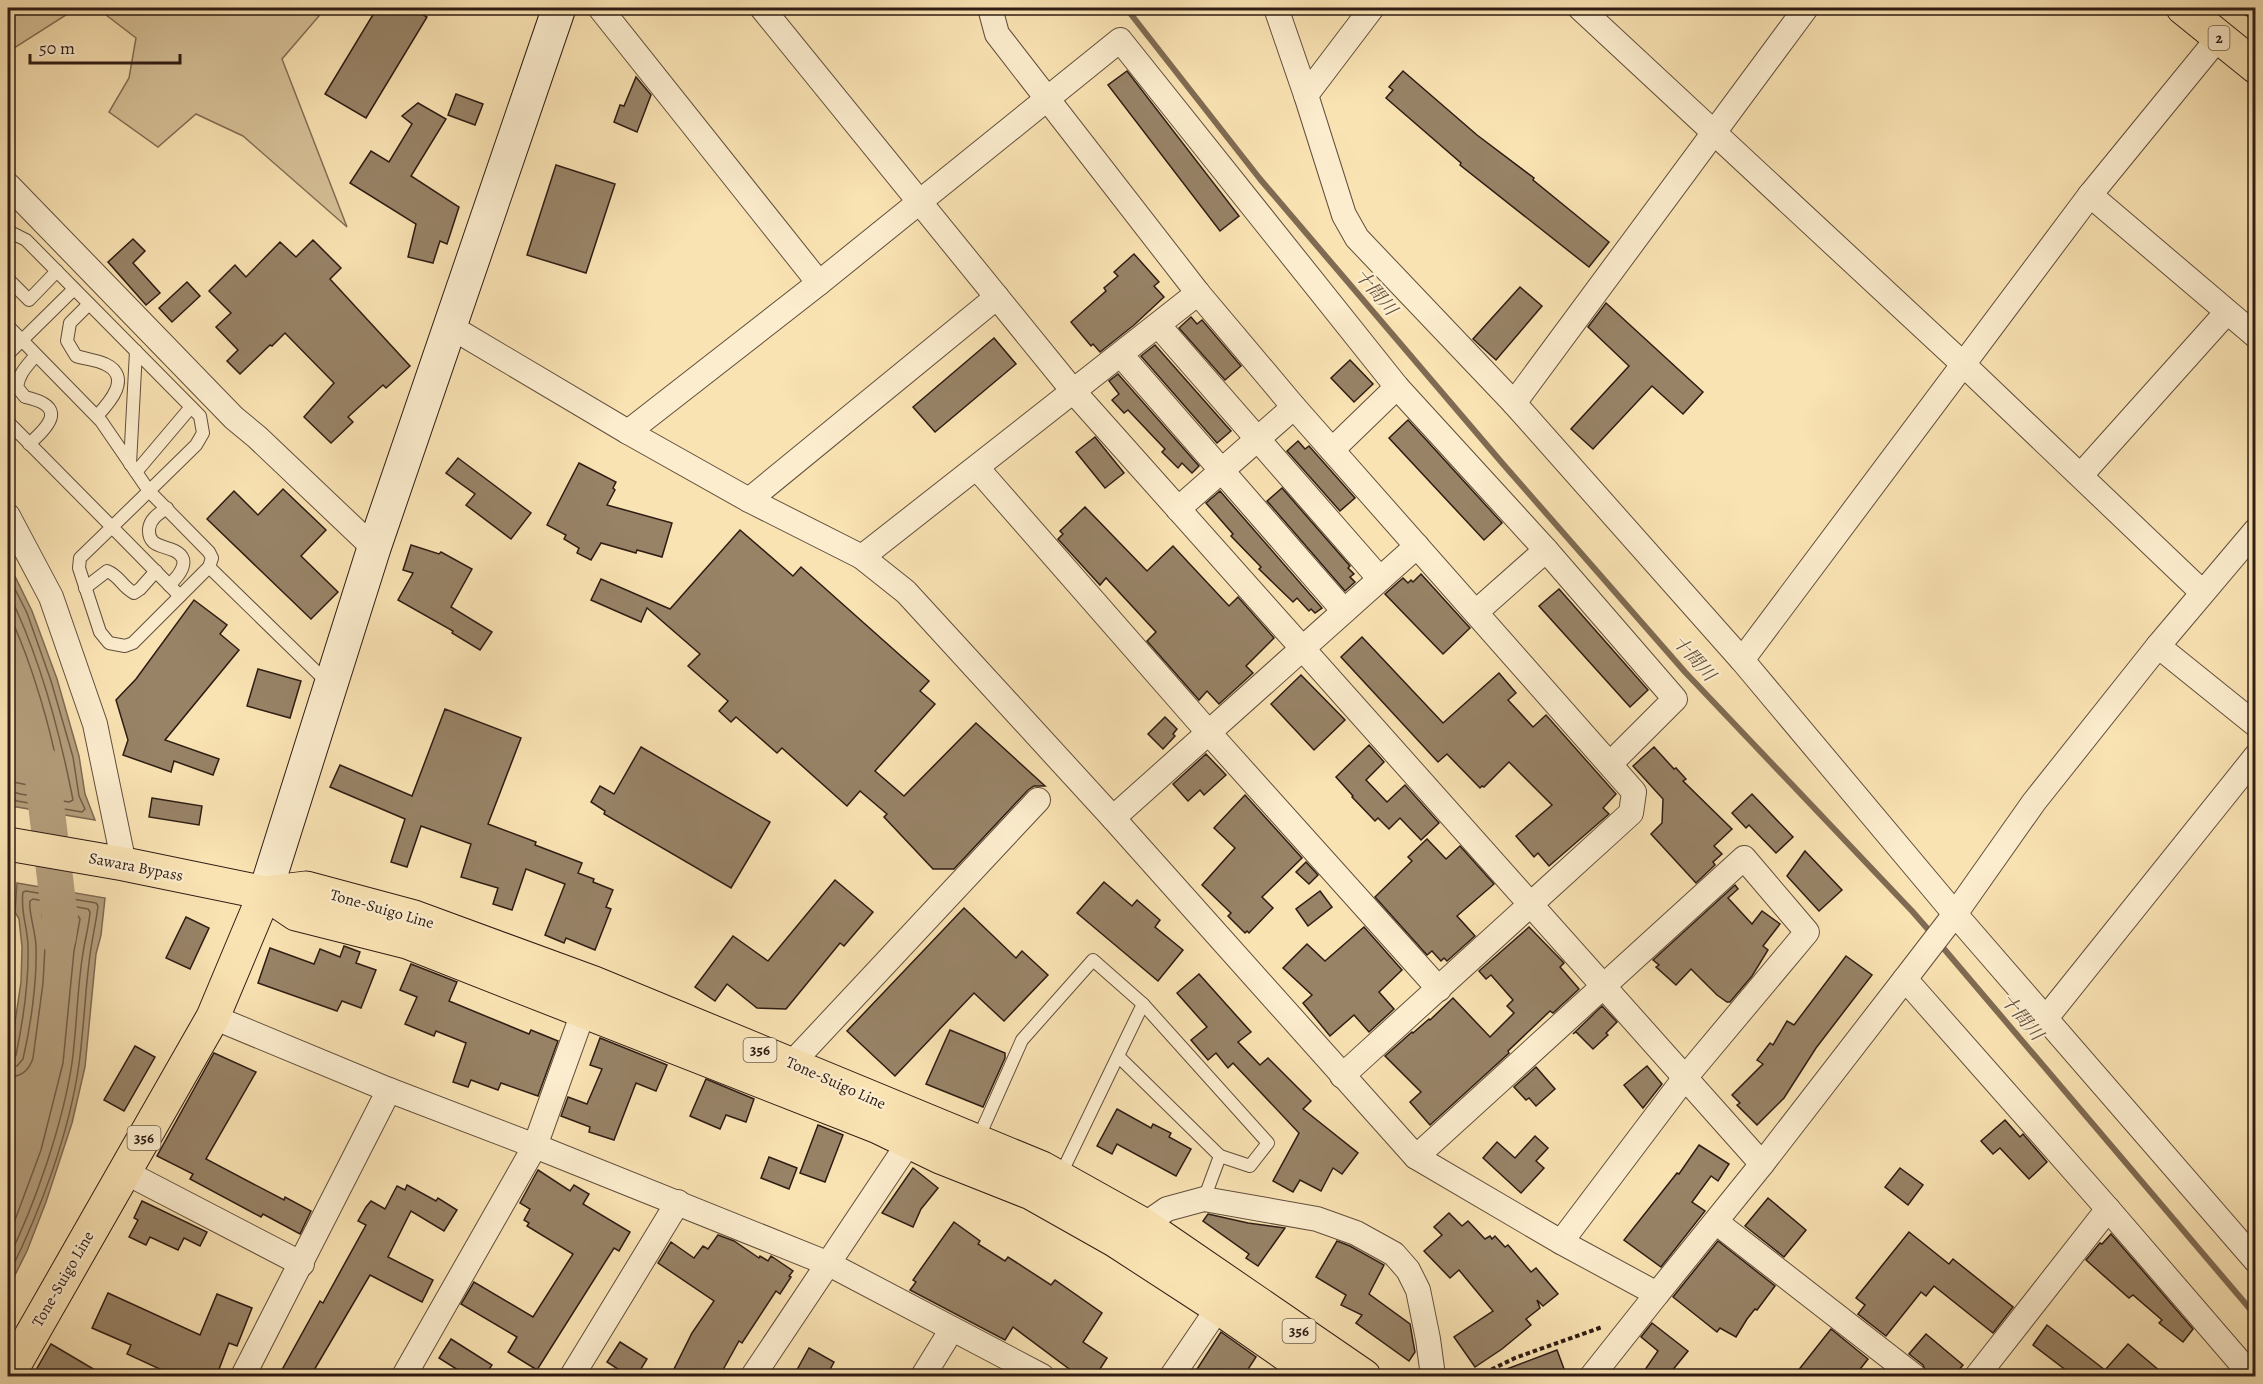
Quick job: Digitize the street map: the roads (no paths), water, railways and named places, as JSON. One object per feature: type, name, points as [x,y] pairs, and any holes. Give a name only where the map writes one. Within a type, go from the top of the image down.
[{"type":"main road","name":"2","points":[[2183,8],[2256,67]]},
{"type":"main road","name":"Sawara Bypass","points":[[8,844],[119,863],[265,893]]},
{"type":"main road","name":"Tone-Suigo Line","points":[[8,1376],[213,1017],[265,893],[306,888],[414,917],[878,1127],[977,1140],[1042,1168],[1144,1225],[1317,1377]]},
{"type":"main road","name":"Tone-Suigo Line","points":[[589,996],[792,1063],[1116,1241],[1226,1297],[1364,1377]]},
{"type":"street","points":[[265,893],[374,548],[559,8]]},
{"type":"street","points":[[600,8],[819,283]]},
{"type":"street","points":[[762,8],[1074,392],[1762,1164]]},
{"type":"street","points":[[990,8],[997,34],[1198,293],[1294,407],[1634,792],[1631,813],[1342,1076]]},
{"type":"street","points":[[1276,8],[1344,215],[1357,238],[1514,403],[1742,660],[1955,914],[2256,1261]]},
{"type":"street","points":[[1306,95],[1372,8]]},
{"type":"street","points":[[1580,8],[1964,364],[2202,592]]},
{"type":"street","points":[[1514,403],[1806,8]]},
{"type":"street","points":[[1742,660],[2090,195],[2219,37]]},
{"type":"street","points":[[628,432],[819,283],[1120,40],[1396,387],[1546,550],[1675,699],[1610,764]]},
{"type":"street","points":[[8,185],[234,418],[374,548]]},
{"type":"street","points":[[2090,195],[2256,336]]},
{"type":"street","points":[[862,557],[1198,293]]},
{"type":"street","points":[[749,500],[997,297]]},
{"type":"street","points":[[2081,476],[2227,312]]},
{"type":"street","points":[[1158,325],[1380,579]]},
{"type":"street","points":[[451,327],[628,432],[749,500],[862,557],[906,592],[1113,818],[1416,1157],[1561,1242],[1657,1294]]},
{"type":"street","points":[[1121,355],[1344,612]]},
{"type":"street","points":[[1332,450],[1396,387]]},
{"type":"street","points":[[1178,509],[1294,407]]},
{"type":"street","points":[[976,468],[1209,733],[1439,989]]},
{"type":"street","points":[[8,516],[51,597],[95,723],[119,863]]},
{"type":"street","points":[[1592,1377],[1762,1164],[1955,914],[2034,802],[2202,592],[2256,530]]},
{"type":"street","points":[[1113,818],[1417,546]]},
{"type":"street","points":[[1476,612],[1546,550]]},
{"type":"street","points":[[2158,646],[2256,725]]},
{"type":"street","points":[[2046,1018],[2256,756]]},
{"type":"street","points":[[792,1063],[1038,800]]},
{"type":"street","points":[[1416,1157],[1744,858],[1807,932],[1684,1079],[1561,1242]]},
{"type":"street","points":[[1911,971],[2108,1209],[2252,1377]]},
{"type":"street","points":[[404,1377],[535,1146],[589,996]]},
{"type":"street","points":[[213,1017],[389,1090],[678,1202],[829,1264],[1042,1377]]},
{"type":"street","points":[[243,1377],[389,1090]]},
{"type":"street","points":[[753,1377],[917,1131]]},
{"type":"street","points":[[125,1172],[302,1264]]},
{"type":"street","points":[[1144,1225],[1167,1209],[1204,1199],[1333,1223],[1356,1233],[1394,1254],[1408,1270],[1418,1290],[1428,1339],[1432,1377]]},
{"type":"street","points":[[572,1377],[678,1202]]},
{"type":"street","points":[[1977,1377],[2108,1209]]},
{"type":"street","points":[[1716,1222],[1914,1377]]},
{"type":"street","points":[[1172,1377],[1226,1297]]},
{"type":"street","points":[[923,1377],[952,1329]]},
{"type":"lane","points":[[8,231],[26,240],[200,416],[203,433],[196,445],[149,491],[80,558],[79,568],[99,632],[109,644],[125,646],[133,643],[209,567],[212,558],[209,552],[149,491],[97,416],[8,326]]},
{"type":"lane","points":[[8,279],[29,300],[57,271]]},
{"type":"lane","points":[[8,354],[74,289]]},
{"type":"lane","points":[[89,304],[70,323],[67,341],[76,356],[105,364],[114,371],[118,380],[114,398],[97,416]]},
{"type":"lane","points":[[133,468],[136,351]]},
{"type":"lane","points":[[29,444],[47,428],[51,421],[46,405],[25,397],[17,387],[23,369],[36,355]]},
{"type":"lane","points":[[133,468],[192,407]]},
{"type":"lane","points":[[8,422],[180,596]]},
{"type":"lane","points":[[166,508],[154,517],[149,526],[149,537],[155,544],[177,551],[182,559],[184,568],[169,585]]},
{"type":"lane","points":[[209,567],[331,685]]},
{"type":"lane","points":[[85,588],[106,571],[116,574],[126,589],[134,593],[141,589],[156,572]]},
{"type":"lane","points":[[977,1140],[1022,1040],[1093,960],[1143,1004],[1268,1143],[1250,1166],[1220,1156],[1119,1057]]},
{"type":"lane","points":[[1060,1177],[1143,1004]]},
{"type":"lane","points":[[1204,1199],[1220,1156]]},
{"type":"water","points":[[8,562],[32,611],[57,679],[79,756],[85,794],[95,820],[11,806],[8,795]]},
{"type":"water","points":[[17,883],[105,898],[101,935],[96,954],[85,1067],[72,1123],[46,1202],[27,1251],[8,1289],[8,1069],[21,982],[22,947],[19,919],[15,912]]},
{"type":"waterway","name":"十間川","points":[[1126,8],[1260,179],[1503,464],[1685,672],[1933,935]]},
{"type":"waterway","points":[[41,763],[60,919],[58,937]]},
{"type":"waterway","name":"十間川","points":[[1939,943],[2256,1316]]}]
